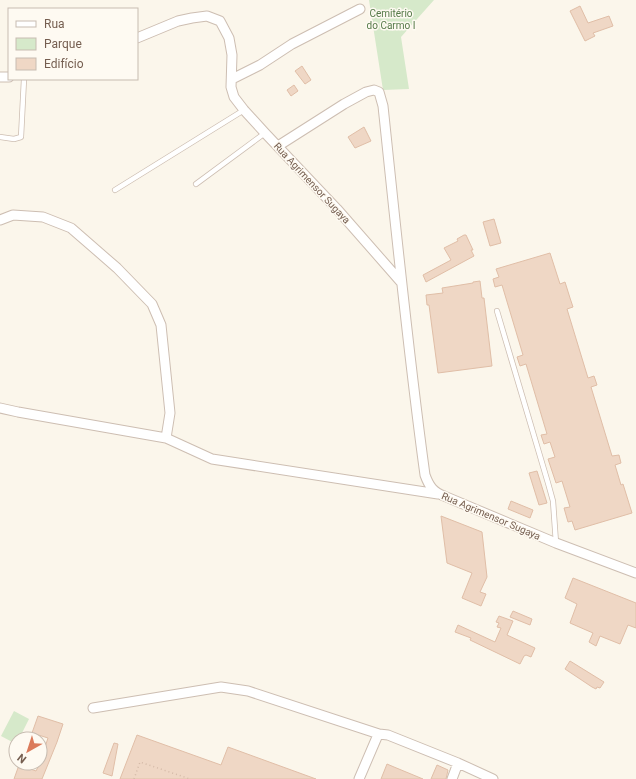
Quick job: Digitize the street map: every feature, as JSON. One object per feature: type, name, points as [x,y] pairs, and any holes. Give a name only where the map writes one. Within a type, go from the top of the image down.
[{"type":"street","points":[[232,80],[260,65],[292,44],[360,9]]},
{"type":"street","name":"Rua Agrimensor Sugaya","points":[[138,38],[185,20],[202,16],[216,19],[222,24],[229,38],[232,55],[232,87],[234,97],[265,134],[337,208],[401,282]]},
{"type":"street","name":"Rua Agrimensor Sugaya","points":[[278,146],[344,104],[366,92],[374,90],[381,95],[401,282],[425,475],[428,483],[438,494],[556,543],[636,573]]},
{"type":"street","points":[[0,220],[13,215],[42,217],[71,228],[117,268],[152,304],[161,325],[170,413],[166,438]]},
{"type":"street","points":[[0,408],[166,438],[212,459],[438,494]]},
{"type":"street","points":[[93,708],[221,687],[248,691],[379,734],[388,735],[458,763],[493,779]]},
{"type":"street","points":[[359,779],[379,734]]},
{"type":"street","points":[[452,779],[458,763]]},
{"type":"lane","points":[[0,137],[14,139],[22,137],[24,80]]},
{"type":"lane","points":[[115,190],[244,110]]},
{"type":"lane","points":[[196,184],[265,134]]},
{"type":"lane","points":[[497,311],[553,501],[556,543]]},
{"type":"path","points":[[134,779],[140,762],[190,779]]},
{"type":"green space","name":"Cemitério do Carmo I","points":[[369,0],[434,0],[401,37],[409,89],[383,90]]},
{"type":"green space","points":[[14,711],[29,719],[23,731],[8,731],[8,740],[1,736]]},
{"type":"building","points":[[580,6],[588,23],[609,16],[613,26],[593,33],[595,36],[585,41],[570,11]]},
{"type":"building","points":[[302,66],[311,80],[305,84],[295,71]]},
{"type":"building","points":[[294,85],[298,91],[291,96],[287,90]]},
{"type":"building","points":[[364,127],[371,141],[355,148],[348,137]]},
{"type":"building","points":[[494,219],[501,243],[490,246],[483,222]]},
{"type":"building","points":[[466,235],[473,250],[471,250],[474,256],[426,282],[423,275],[451,260],[444,248],[458,241],[457,239]]},
{"type":"building","points":[[550,253],[560,284],[565,282],[573,307],[567,309],[588,378],[594,376],[597,385],[591,387],[612,456],[619,455],[621,463],[615,465],[632,513],[575,530],[572,521],[568,522],[564,508],[570,507],[562,481],[556,483],[548,459],[555,457],[550,442],[544,444],[541,435],[547,434],[526,364],[520,366],[517,357],[523,355],[502,285],[495,287],[493,279],[499,277],[496,269]]},
{"type":"building","points":[[480,281],[482,298],[484,298],[492,366],[438,373],[429,305],[427,305],[426,295],[443,293],[442,288]]},
{"type":"building","points":[[537,471],[547,503],[539,505],[529,473]]},
{"type":"building","points":[[511,501],[533,510],[530,518],[508,509]]},
{"type":"building","points":[[441,516],[482,532],[487,577],[480,592],[486,594],[481,606],[462,598],[472,573],[447,563]]},
{"type":"building","points":[[573,578],[636,603],[636,628],[628,625],[620,644],[600,636],[596,646],[589,642],[593,633],[570,623],[577,604],[565,598]]},
{"type":"building","points":[[513,611],[532,619],[530,625],[510,617]]},
{"type":"building","points":[[499,616],[513,621],[507,635],[535,648],[531,657],[526,655],[524,656],[520,664],[470,640],[471,638],[455,632],[458,625],[495,642],[501,628],[497,627],[499,623],[496,622]]},
{"type":"building","points":[[570,661],[604,682],[600,688],[597,687],[596,689],[592,687],[565,669]]},
{"type":"building","points":[[38,716],[63,724],[48,764],[48,731],[33,731]]},
{"type":"building","points":[[137,735],[221,765],[228,747],[316,779],[120,779]]},
{"type":"building","points":[[114,743],[118,744],[112,776],[103,773]]},
{"type":"building","points":[[387,764],[394,767],[423,779],[381,779]]},
{"type":"building","points":[[437,765],[448,770],[446,779],[431,779]]},
{"type":"building","points":[[17,771],[45,771],[42,779],[14,779]]}]
